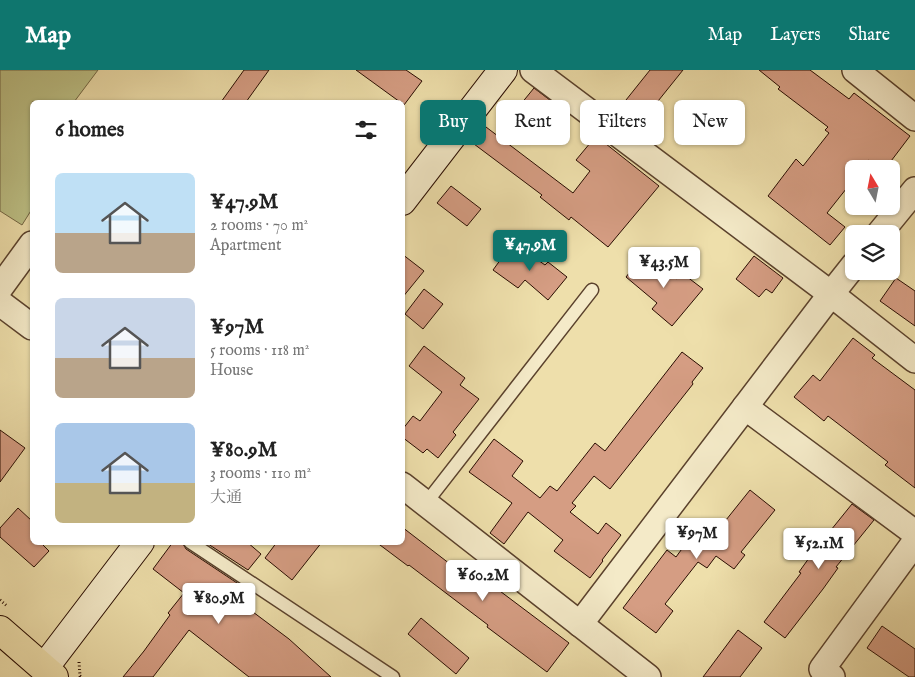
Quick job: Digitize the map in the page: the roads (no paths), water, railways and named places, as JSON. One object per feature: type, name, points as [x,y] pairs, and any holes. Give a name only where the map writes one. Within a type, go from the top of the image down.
[{"type":"main road","points":[[0,630],[49,672]]},
{"type":"street","points":[[405,197],[503,70]]},
{"type":"street","points":[[533,70],[915,360]]},
{"type":"street","points":[[855,70],[915,118]]},
{"type":"street","points":[[887,225],[915,190]]},
{"type":"street","points":[[0,288],[30,247]]},
{"type":"street","points":[[580,624],[845,276]]},
{"type":"street","points":[[0,303],[30,326]]},
{"type":"street","points":[[745,406],[915,533]]},
{"type":"street","points":[[405,487],[648,677]]},
{"type":"street","points":[[832,677],[822,669],[915,542]]},
{"type":"street","points":[[49,672],[138,545]]},
{"type":"lane","points":[[426,503],[592,290]]},
{"type":"lane","points":[[195,545],[393,677]]}]
